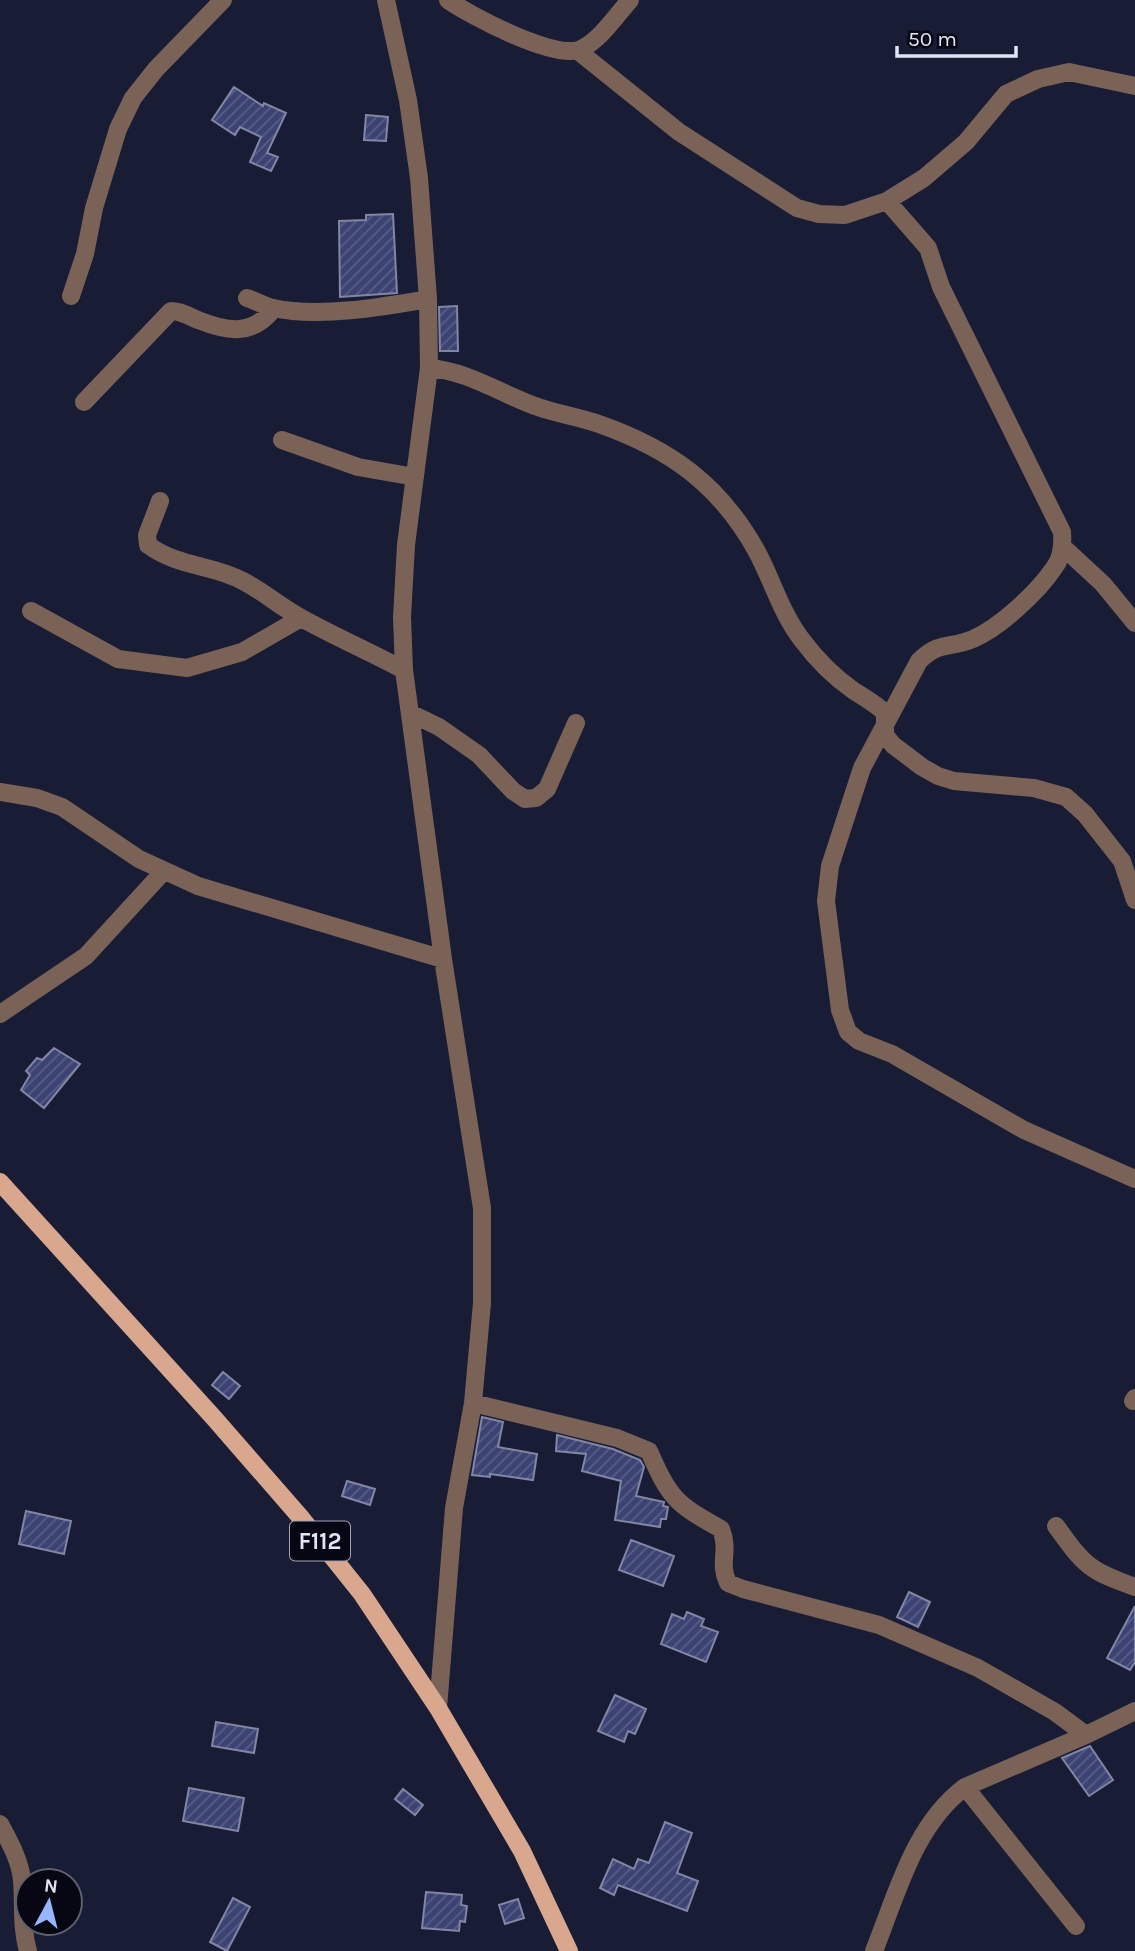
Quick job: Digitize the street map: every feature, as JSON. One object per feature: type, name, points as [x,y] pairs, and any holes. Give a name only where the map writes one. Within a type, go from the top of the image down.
[{"type":"main road","name":"F112","points":[[0,1182],[205,1408],[302,1519],[362,1594],[438,1708],[522,1851],[569,1951]]},
{"type":"street","points":[[71,296],[85,254],[94,208],[123,118],[156,69],[223,0]]},
{"type":"street","points":[[386,0],[408,100],[419,178],[428,299],[429,368],[406,545],[402,617],[404,670],[443,960],[482,1208],[482,1303],[473,1403],[454,1508],[438,1708]]},
{"type":"street","points":[[448,0],[466,13],[558,51],[578,51],[590,44],[630,0]]},
{"type":"street","points":[[578,51],[679,132],[797,208],[819,214],[845,215],[887,201],[924,178],[966,142],[1006,94],[1038,79],[1069,72],[1135,86]]},
{"type":"street","points":[[887,201],[928,248],[941,287],[1062,532],[1063,547],[1055,567],[1030,595],[990,630],[969,640],[942,645],[931,650],[919,661],[862,768],[830,866],[826,901],[840,1010],[848,1031],[859,1041],[892,1054],[1024,1130],[1135,1179]]},
{"type":"street","points":[[247,298],[274,308],[326,312],[390,306],[428,299]]},
{"type":"street","points":[[84,402],[171,311],[232,329],[255,327],[264,321],[274,308]]},
{"type":"street","points":[[429,368],[449,369],[522,401],[639,440],[688,468],[711,489],[743,529],[761,559],[799,637],[831,674],[885,713],[885,735],[893,745],[939,776],[1034,788],[1066,797],[1085,814],[1122,861],[1135,900]]},
{"type":"street","points":[[282,440],[358,467],[415,477]]},
{"type":"street","points":[[160,502],[147,535],[148,545],[163,556],[244,581],[301,618],[404,670]]},
{"type":"street","points":[[1063,547],[1103,584],[1135,624]]},
{"type":"street","points":[[31,611],[118,659],[187,668],[242,652],[301,618]]},
{"type":"street","points":[[410,713],[439,727],[479,755],[513,791],[525,799],[536,798],[547,789],[576,723]]},
{"type":"street","points":[[0,792],[37,798],[62,807],[139,859],[198,886],[443,960]]},
{"type":"street","points":[[0,1014],[86,956],[163,872]]},
{"type":"street","points":[[473,1403],[617,1438],[649,1451],[664,1484],[680,1505],[721,1529],[726,1548],[722,1570],[728,1583],[879,1625],[978,1668],[1055,1712],[1086,1735]]},
{"type":"street","points":[[1056,1526],[1081,1560],[1093,1570],[1135,1587]]},
{"type":"street","points":[[874,1951],[916,1848],[932,1820],[948,1800],[965,1787],[1135,1711]]},
{"type":"street","points":[[965,1787],[1076,1926]]},
{"type":"street","points":[[0,1824],[16,1857],[22,1879],[23,1931],[28,1951]]},
{"type":"building","points":[[234,87],[263,106],[264,103],[286,113],[267,153],[278,157],[271,171],[250,162],[261,137],[240,127],[235,135],[212,120]]},
{"type":"building","points":[[366,115],[388,117],[386,141],[364,140]]},
{"type":"building","points":[[393,214],[397,293],[340,297],[339,221],[366,220],[366,215]]},
{"type":"building","points":[[457,306],[458,351],[440,351],[439,307]]},
{"type":"building","points":[[54,1048],[80,1064],[44,1108],[21,1090],[30,1075],[26,1071],[37,1058],[42,1060]]},
{"type":"building","points":[[223,1372],[240,1386],[229,1399],[212,1385]]},
{"type":"building","points":[[482,1417],[503,1422],[498,1447],[537,1454],[533,1480],[490,1474],[490,1477],[472,1475]]},
{"type":"building","points":[[557,1435],[613,1449],[640,1460],[644,1467],[636,1496],[664,1502],[663,1506],[668,1507],[666,1519],[661,1519],[660,1527],[615,1520],[621,1481],[582,1471],[586,1454],[556,1451]]},
{"type":"building","points":[[347,1481],[375,1489],[370,1505],[342,1496]]},
{"type":"building","points":[[26,1511],[71,1521],[64,1554],[19,1544]]},
{"type":"building","points":[[631,1540],[674,1556],[663,1586],[619,1570]]},
{"type":"building","points":[[909,1592],[930,1602],[918,1627],[897,1617]]},
{"type":"building","points":[[1135,1606],[1135,1662],[1130,1670],[1107,1658]]},
{"type":"building","points":[[687,1612],[704,1619],[701,1626],[718,1632],[706,1662],[661,1644],[672,1614],[684,1619]]},
{"type":"building","points":[[615,1695],[646,1709],[635,1734],[628,1731],[624,1742],[598,1731]]},
{"type":"building","points":[[216,1722],[258,1729],[254,1753],[212,1746]]},
{"type":"building","points":[[1090,1746],[1113,1780],[1089,1796],[1062,1758]]},
{"type":"building","points":[[189,1788],[244,1798],[238,1831],[183,1821]]},
{"type":"building","points":[[403,1789],[423,1805],[415,1815],[395,1799]]},
{"type":"building","points":[[665,1822],[692,1833],[677,1873],[698,1881],[687,1911],[618,1885],[614,1895],[600,1888],[613,1859],[634,1869],[638,1859],[649,1863]]},
{"type":"building","points":[[426,1892],[462,1895],[461,1905],[467,1906],[465,1922],[460,1921],[459,1931],[422,1928]]},
{"type":"building","points":[[233,1898],[250,1907],[227,1951],[210,1942]]},
{"type":"building","points":[[518,1899],[524,1918],[505,1924],[499,1905]]}]
